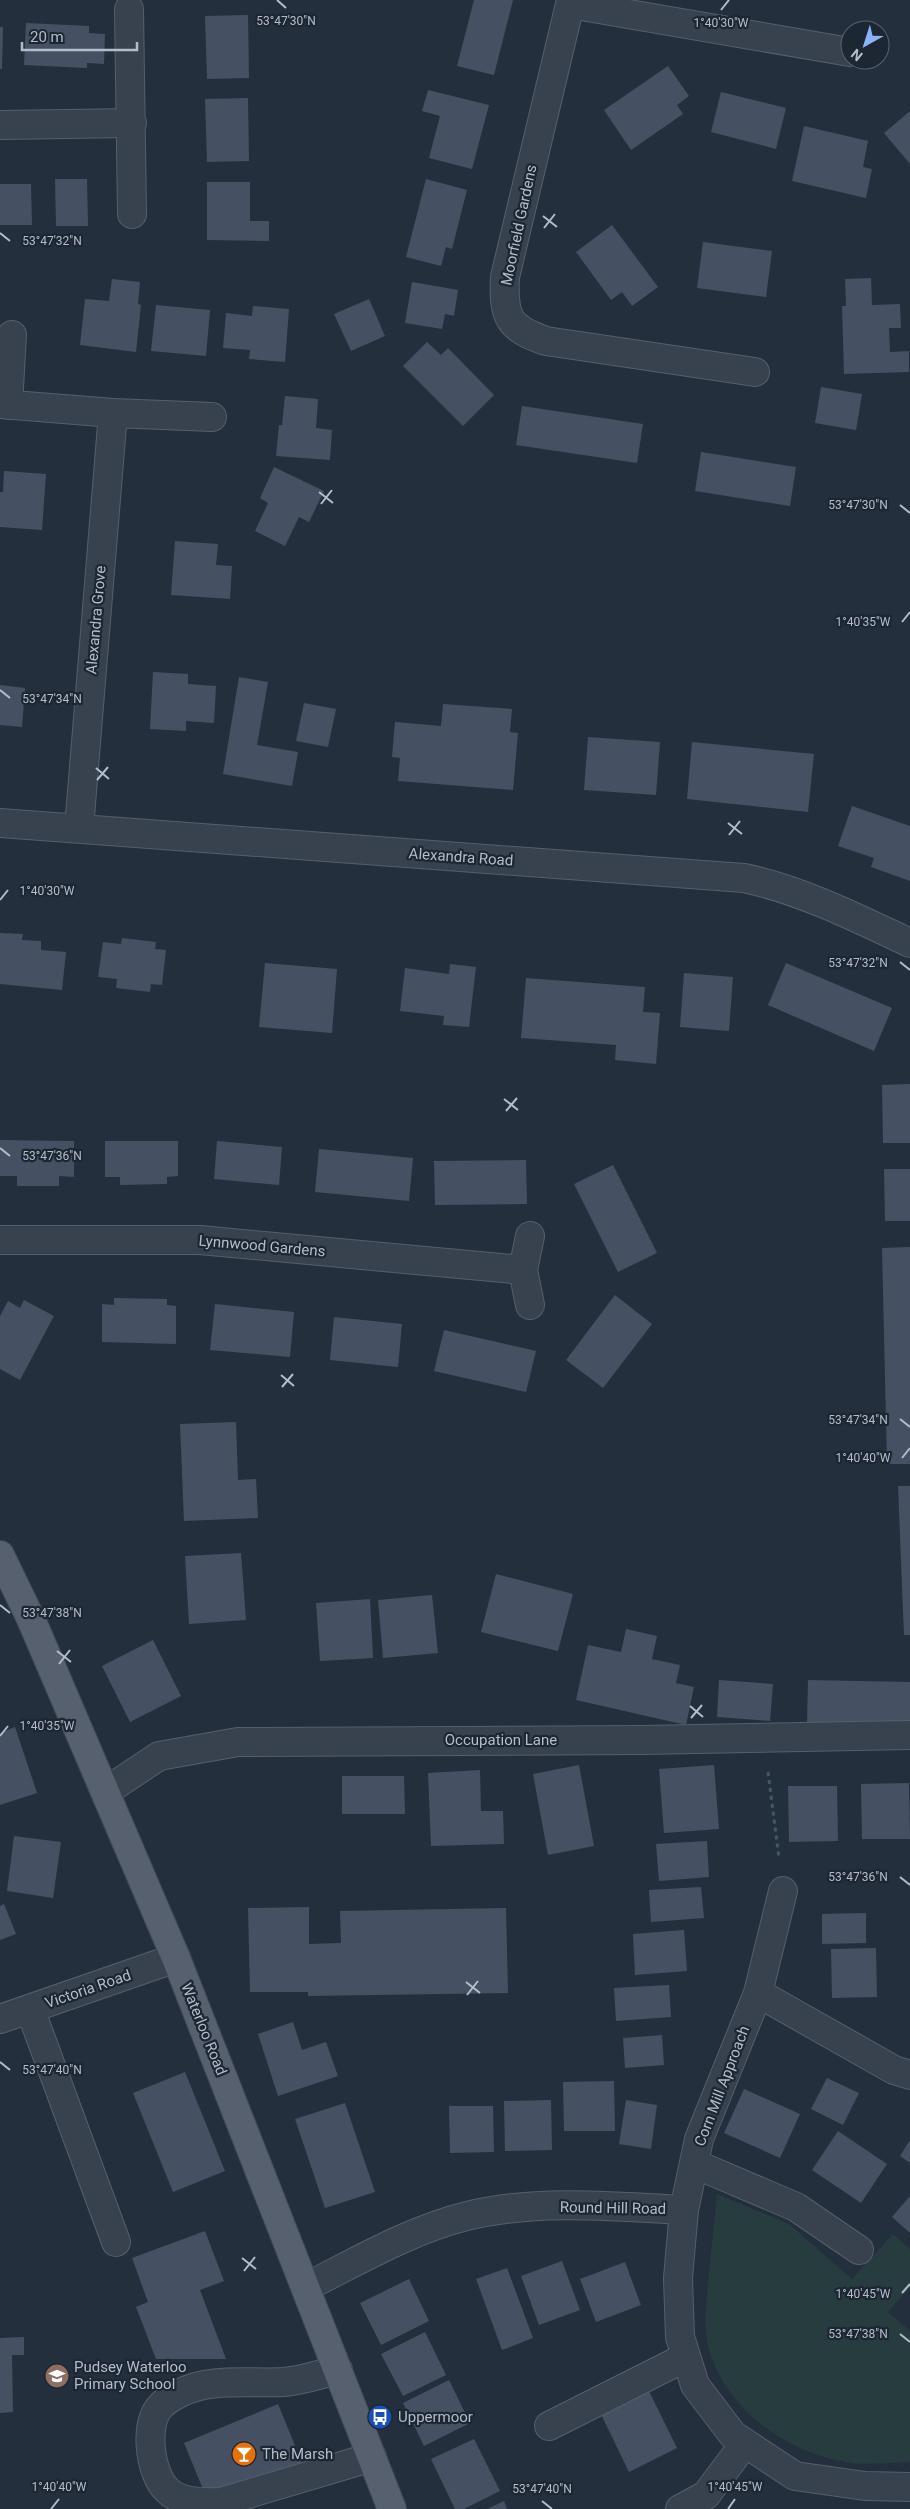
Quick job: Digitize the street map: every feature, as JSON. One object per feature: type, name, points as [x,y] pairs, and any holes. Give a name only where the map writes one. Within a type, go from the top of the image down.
[{"type":"main road","name":"Waterloo Road","points":[[0,1554],[31,1619],[176,1958],[392,2509]]},
{"type":"street","points":[[570,2],[840,50]]},
{"type":"street","name":"Moorfield Gardens","points":[[570,2],[505,277],[504,298],[508,316],[522,333],[546,341],[755,372]]},
{"type":"street","points":[[129,9],[132,214]]},
{"type":"street","points":[[0,125],[132,123]]},
{"type":"street","points":[[12,335],[4,404],[113,413],[212,417]]},
{"type":"street","name":"Alexandra Grove","points":[[79,828],[113,413]]},
{"type":"street","name":"Alexandra Road","points":[[0,822],[744,878],[773,884],[869,923],[910,943]]},
{"type":"street","points":[[530,1236],[523,1270],[530,1305]]},
{"type":"street","name":"Lynnwood Gardens","points":[[0,1240],[200,1240],[523,1270]]},
{"type":"street","name":"Occupation Lane","points":[[105,1792],[160,1756],[238,1742],[910,1735]]},
{"type":"street","name":"Corn Mill Approach","points":[[684,2210],[699,2139],[758,1993],[783,1891]]},
{"type":"street","name":"Victoria Road","points":[[0,2019],[176,1958]]},
{"type":"street","points":[[758,1993],[894,2070],[910,2075]]},
{"type":"street","points":[[30,2009],[116,2242]]},
{"type":"street","points":[[695,2164],[796,2207],[859,2250]]},
{"type":"street","name":"Round Hill Road","points":[[306,2287],[412,2235],[467,2216],[534,2207],[599,2205],[684,2210],[678,2278],[680,2337],[695,2385],[734,2435],[795,2476],[865,2486],[910,2487]]},
{"type":"street","points":[[549,2426],[686,2357]]},
{"type":"street","points":[[338,2370],[284,2382],[204,2384],[178,2394],[159,2408],[152,2424],[151,2438],[154,2468],[166,2490],[182,2499],[204,2503],[221,2502],[372,2457]]},
{"type":"street","points":[[680,2509],[706,2495],[745,2443]]},
{"type":"path","points":[[764,1737],[783,1891]]},
{"type":"green space","points":[[717,2194],[789,2224],[852,2279],[893,2234],[910,2249],[910,2287],[888,2312],[910,2331],[910,2462],[869,2464],[845,2462],[800,2448],[779,2437],[760,2423],[742,2407],[727,2388],[716,2368],[708,2345],[706,2327],[706,2300]]},
{"type":"building","points":[[474,0],[513,0],[494,75],[457,66]]},
{"type":"building","points":[[248,15],[249,78],[207,79],[205,16]]},
{"type":"building","points":[[26,23],[89,26],[89,33],[105,34],[104,64],[87,63],[87,68],[24,65]]},
{"type":"building","points":[[0,27],[3,27],[2,69],[0,69]]},
{"type":"building","points":[[668,66],[689,96],[677,105],[683,114],[631,150],[604,110]]},
{"type":"building","points":[[428,90],[489,105],[472,169],[429,158],[440,116],[422,111]]},
{"type":"building","points":[[721,92],[786,108],[776,149],[711,132]]},
{"type":"building","points":[[248,98],[249,161],[207,162],[205,99]]},
{"type":"building","points":[[910,111],[910,164],[884,133]]},
{"type":"building","points":[[804,126],[868,141],[863,167],[872,169],[866,198],[792,181]]},
{"type":"building","points":[[55,179],[87,179],[88,226],[56,226]]},
{"type":"building","points":[[426,179],[467,190],[452,249],[446,247],[441,266],[406,257]]},
{"type":"building","points":[[207,182],[250,182],[250,221],[269,221],[269,241],[207,240]]},
{"type":"building","points":[[0,184],[31,184],[32,225],[0,225]]},
{"type":"building","points":[[612,225],[658,287],[632,306],[622,292],[611,300],[576,252]]},
{"type":"building","points":[[703,242],[772,251],[766,297],[697,288]]},
{"type":"building","points":[[871,278],[872,305],[900,304],[901,328],[889,328],[890,352],[909,351],[909,372],[844,374],[842,306],[846,306],[845,279]]},
{"type":"building","points":[[112,279],[140,282],[138,304],[141,305],[136,352],[80,345],[85,299],[109,301]]},
{"type":"building","points":[[412,282],[458,290],[454,316],[445,314],[442,329],[405,323]]},
{"type":"building","points":[[369,299],[385,336],[351,351],[334,314]]},
{"type":"building","points":[[156,305],[210,310],[206,356],[151,351]]},
{"type":"building","points":[[253,306],[289,309],[285,362],[249,359],[250,350],[223,348],[226,313],[252,316]]},
{"type":"building","points":[[427,342],[441,355],[448,348],[494,395],[463,426],[403,366]]},
{"type":"building","points":[[821,387],[862,394],[856,430],[815,423]]},
{"type":"building","points":[[285,396],[318,399],[316,428],[332,430],[330,460],[276,456],[279,425],[282,425]]},
{"type":"building","points":[[522,406],[643,424],[637,463],[516,445]]},
{"type":"building","points":[[701,452],[796,467],[790,506],[695,491]]},
{"type":"building","points":[[274,467],[324,491],[309,522],[299,517],[285,546],[255,531],[268,503],[260,498]]},
{"type":"building","points":[[4,471],[46,474],[42,530],[0,527],[0,492],[3,492]]},
{"type":"building","points":[[175,541],[218,544],[216,565],[232,566],[230,599],[171,595]]},
{"type":"building","points":[[153,672],[188,674],[188,684],[216,686],[214,723],[186,721],[186,731],[150,729]]},
{"type":"building","points":[[239,677],[268,682],[257,745],[298,752],[292,786],[223,774]]},
{"type":"building","points":[[0,685],[25,688],[22,727],[0,725]]},
{"type":"building","points":[[304,703],[336,709],[328,747],[296,741]]},
{"type":"building","points":[[443,704],[512,709],[510,732],[518,733],[513,790],[398,781],[400,758],[392,757],[395,722],[441,726]]},
{"type":"building","points":[[588,737],[660,742],[656,795],[584,790]]},
{"type":"building","points":[[692,742],[814,754],[808,812],[687,799]]},
{"type":"building","points":[[852,806],[910,826],[910,881],[871,867],[874,858],[838,846]]},
{"type":"building","points":[[0,933],[23,934],[22,940],[41,941],[41,950],[66,952],[62,990],[0,984]]},
{"type":"building","points":[[122,938],[156,942],[155,949],[166,950],[162,985],[151,984],[150,992],[116,988],[117,979],[98,977],[103,942],[121,944]]},
{"type":"building","points":[[265,963],[337,969],[332,1033],[259,1027]]},
{"type":"building","points":[[786,963],[892,1008],[874,1051],[768,1005]]},
{"type":"building","points":[[450,964],[476,967],[469,1027],[443,1025],[444,1016],[400,1011],[405,968],[449,974]]},
{"type":"building","points":[[684,973],[733,977],[729,1031],[680,1027]]},
{"type":"building","points":[[526,978],[645,987],[643,1012],[660,1013],[656,1064],[615,1060],[616,1045],[521,1038]]},
{"type":"building","points":[[910,1084],[910,1143],[883,1143],[882,1085]]},
{"type":"building","points":[[0,1140],[74,1141],[74,1177],[59,1176],[59,1186],[17,1186],[17,1176],[0,1176]]},
{"type":"building","points":[[105,1141],[178,1141],[178,1176],[167,1177],[167,1184],[120,1185],[120,1177],[105,1177]]},
{"type":"building","points":[[217,1141],[282,1147],[279,1185],[214,1179]]},
{"type":"building","points":[[319,1149],[413,1158],[409,1201],[315,1192]]},
{"type":"building","points":[[526,1160],[527,1204],[435,1205],[434,1161]]},
{"type":"building","points":[[613,1165],[657,1253],[618,1272],[574,1184]]},
{"type":"building","points":[[884,1169],[910,1169],[910,1221],[885,1221]]},
{"type":"building","points":[[910,1247],[910,1464],[887,1464],[882,1248]]},
{"type":"building","points":[[615,1295],[652,1324],[603,1388],[566,1360]]},
{"type":"building","points":[[114,1298],[167,1299],[167,1305],[176,1306],[176,1344],[102,1342],[102,1304],[114,1305]]},
{"type":"building","points":[[24,1300],[54,1316],[20,1380],[0,1369],[0,1316],[8,1301],[20,1308]]},
{"type":"building","points":[[215,1304],[294,1312],[290,1357],[210,1350]]},
{"type":"building","points":[[334,1317],[402,1324],[398,1367],[330,1360]]},
{"type":"building","points":[[444,1330],[536,1351],[526,1392],[434,1371]]},
{"type":"building","points":[[236,1422],[238,1480],[256,1479],[258,1518],[184,1521],[180,1424]]},
{"type":"building","points":[[898,1486],[910,1486],[910,1635],[904,1635]]},
{"type":"building","points":[[241,1553],[246,1620],[189,1624],[185,1556]]},
{"type":"building","points":[[496,1574],[573,1594],[558,1651],[481,1632]]},
{"type":"building","points":[[432,1595],[438,1653],[383,1658],[378,1600]]},
{"type":"building","points":[[370,1599],[373,1658],[320,1661],[316,1603]]},
{"type":"building","points":[[626,1629],[657,1636],[652,1659],[680,1665],[676,1683],[694,1687],[686,1725],[576,1700],[588,1645],[621,1652]]},
{"type":"building","points":[[153,1640],[181,1696],[130,1722],[102,1666]]},
{"type":"building","points":[[719,1680],[773,1684],[770,1721],[717,1717]]},
{"type":"building","points":[[808,1680],[910,1682],[910,1724],[807,1723]]},
{"type":"building","points":[[15,1727],[37,1793],[0,1805],[0,1733]]},
{"type":"building","points":[[579,1765],[594,1846],[548,1855],[533,1774]]},
{"type":"building","points":[[714,1765],[719,1829],[664,1833],[659,1769]]},
{"type":"building","points":[[480,1770],[481,1811],[503,1811],[504,1844],[431,1846],[428,1773]]},
{"type":"building","points":[[342,1776],[404,1776],[405,1814],[342,1814]]},
{"type":"building","points":[[909,1783],[910,1839],[862,1839],[861,1784]]},
{"type":"building","points":[[788,1786],[837,1786],[838,1841],[789,1842]]},
{"type":"building","points":[[14,1836],[61,1842],[53,1898],[7,1891]]},
{"type":"building","points":[[707,1841],[709,1877],[659,1881],[656,1844]]},
{"type":"building","points":[[701,1887],[704,1918],[651,1922],[649,1890]]},
{"type":"building","points":[[4,1904],[16,1934],[0,1940],[0,1906]]},
{"type":"building","points":[[309,1907],[309,1944],[341,1943],[340,1911],[506,1908],[508,1993],[308,1996],[308,1992],[250,1992],[248,1908]]},
{"type":"building","points":[[866,1913],[866,1943],[822,1944],[822,1914]]},
{"type":"building","points":[[684,1930],[687,1971],[635,1975],[633,1934]]},
{"type":"building","points":[[876,1948],[877,1997],[832,1998],[831,1949]]},
{"type":"building","points":[[669,1985],[671,2017],[616,2021],[614,1988]]},
{"type":"building","points":[[293,2022],[302,2050],[326,2042],[338,2076],[278,2096],[258,2034]]},
{"type":"building","points":[[662,2035],[664,2065],[625,2068],[623,2038]]},
{"type":"building","points":[[185,2072],[225,2171],[173,2192],[133,2093]]},
{"type":"building","points":[[827,2078],[859,2093],[843,2125],[811,2109]]},
{"type":"building","points":[[614,2081],[615,2131],[564,2131],[563,2082]]},
{"type":"building","points":[[744,2089],[800,2114],[780,2158],[724,2133]]},
{"type":"building","points":[[551,2100],[552,2150],[505,2151],[504,2101]]},
{"type":"building","points":[[626,2100],[657,2105],[651,2149],[619,2144]]},
{"type":"building","points":[[345,2103],[375,2192],[325,2208],[295,2119]]},
{"type":"building","points":[[449,2106],[493,2106],[494,2152],[450,2153]]},
{"type":"building","points":[[838,2131],[887,2164],[861,2203],[812,2170]]},
{"type":"building","points":[[910,2140],[910,2163],[900,2156]]},
{"type":"building","points":[[910,2196],[910,2233],[892,2217]]},
{"type":"building","points":[[205,2231],[224,2281],[200,2290],[226,2359],[156,2359],[136,2307],[148,2302],[132,2258]]},
{"type":"building","points":[[562,2261],[580,2310],[539,2325],[521,2276]]},
{"type":"building","points":[[625,2262],[641,2305],[596,2322],[580,2279]]},
{"type":"building","points":[[507,2268],[533,2338],[502,2350],[476,2279]]},
{"type":"building","points":[[409,2279],[429,2321],[381,2345],[360,2303]]},
{"type":"building","points":[[425,2332],[446,2375],[403,2396],[381,2354]]},
{"type":"building","points":[[24,2337],[24,2355],[12,2355],[13,2412],[0,2413],[0,2338]]},
{"type":"building","points":[[449,2380],[470,2423],[424,2446],[403,2403]]},
{"type":"building","points":[[647,2387],[677,2448],[629,2472],[599,2410]]},
{"type":"building","name":"The Marsh","points":[[278,2404],[303,2465],[205,2494],[184,2443]]},
{"type":"building","points":[[474,2439],[500,2491],[464,2509],[455,2509],[431,2459]]},
{"type":"building","points":[[504,2501],[507,2509],[487,2509]]},
{"type":"place","name":"Pudsey Waterloo Primary School","points":[[57,2376]]},
{"type":"place","name":"Uppermoor","points":[[380,2417]]},
{"type":"place","name":"The Marsh","points":[[244,2454]]}]
